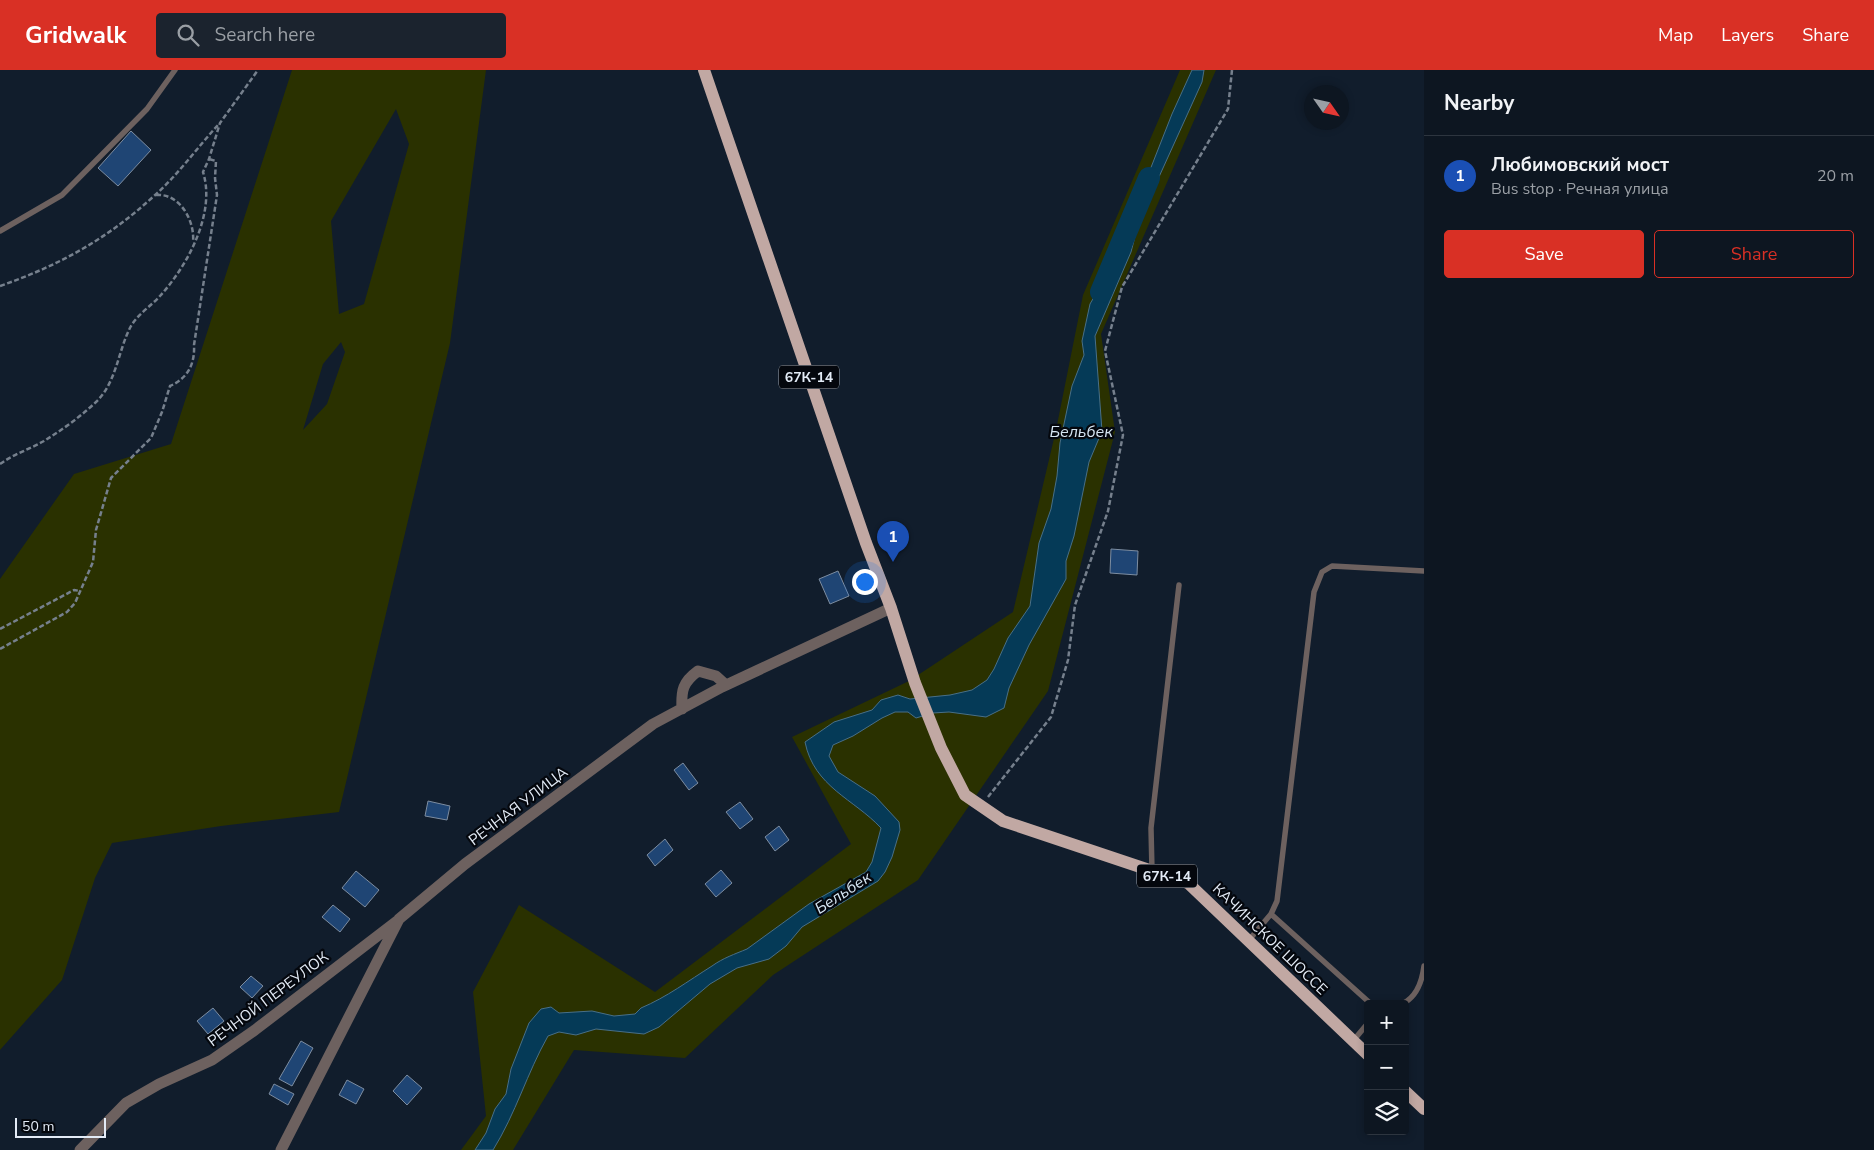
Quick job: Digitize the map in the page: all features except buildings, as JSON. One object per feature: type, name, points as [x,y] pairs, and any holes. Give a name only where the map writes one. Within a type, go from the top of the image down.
[{"type":"main road","name":"67К-14","points":[[704,70],[866,543],[891,608]]},
{"type":"main road","name":"КАЧИНСКОЕ ШОССЕ","points":[[891,608],[915,683],[941,748],[965,795],[1004,822],[1188,883],[1364,1052]]},
{"type":"main road","points":[[1409,1096],[1424,1110]]},
{"type":"street","name":"РЕЧНАЯ УЛИЦА","points":[[282,1150],[399,919],[465,864],[645,730],[726,685],[891,608]]},
{"type":"street","points":[[682,709],[681,692],[685,680],[698,672],[716,676],[726,685]]},
{"type":"street","name":"РЕЧНОЙ ПЕРЕУЛОК","points":[[80,1150],[98,1129],[126,1103],[159,1084],[212,1060],[256,1030],[399,919]]},
{"type":"lane","points":[[0,231],[69,188],[147,109],[175,70]]},
{"type":"lane","points":[[1248,940],[1271,914],[1277,901],[1314,592],[1322,572],[1332,566],[1424,571]]},
{"type":"lane","points":[[1152,871],[1151,828],[1179,585]]},
{"type":"lane","points":[[1271,914],[1367,1000]]},
{"type":"lane","points":[[1407,1000],[1415,994],[1422,979],[1424,966]]},
{"type":"lane","points":[[1353,1041],[1364,1028]]},
{"type":"path","points":[[0,286],[35,274],[96,243],[156,195],[220,123],[258,70]]},
{"type":"path","points":[[981,806],[1051,717],[1068,660],[1075,605],[1108,511],[1123,435],[1105,351],[1122,287],[1228,109],[1232,70]]},
{"type":"path","points":[[0,464],[14,454],[43,442],[98,400],[117,367],[132,325],[161,296],[193,246],[203,223],[207,202],[207,186],[203,172],[210,159],[220,123]]},
{"type":"path","points":[[0,649],[67,612],[75,602],[93,562],[96,530],[111,478],[151,438],[170,386],[181,381],[189,370],[194,357],[194,345],[218,195],[214,178],[216,160],[210,159]]},
{"type":"path","points":[[156,195],[165,196],[183,208],[191,220],[194,231],[193,246]]},
{"type":"path","points":[[0,630],[74,590],[80,591]]},
{"type":"green space","points":[[292,70],[486,70],[450,343],[339,812],[221,826],[112,843],[95,878],[62,980],[0,1050],[0,579],[74,474],[171,444]],"holes":[[[396,109],[409,144],[364,304],[339,314],[331,221]],[[341,342],[345,352],[327,404],[303,430],[323,364]]]},
{"type":"green space","points":[[1180,70],[1216,70],[1101,334],[1115,432],[1048,691],[918,880],[773,975],[685,1058],[574,1050],[513,1150],[461,1150],[486,1116],[473,992],[519,905],[655,992],[851,844],[792,737],[909,681],[1013,612],[1056,430],[1083,295]]},
{"type":"water","name":"Бельбек","points":[[1192,70],[1204,70],[1202,82],[1139,221],[1131,252],[1095,336],[1102,431],[1089,462],[1074,536],[1066,561],[1066,579],[1029,645],[1009,688],[1004,708],[986,717],[949,712],[933,713],[916,718],[908,712],[895,712],[833,745],[829,756],[838,772],[875,796],[899,822],[900,830],[892,857],[885,872],[878,881],[802,927],[786,946],[769,959],[737,968],[710,984],[659,1027],[644,1034],[596,1029],[576,1035],[559,1032],[548,1036],[493,1150],[475,1150],[486,1133],[495,1109],[506,1094],[511,1069],[529,1023],[541,1009],[551,1007],[559,1013],[592,1011],[614,1016],[635,1014],[641,1008],[669,994],[720,961],[747,949],[809,904],[866,872],[872,862],[881,828],[826,781],[810,757],[805,742],[834,722],[872,710],[881,700],[898,695],[910,699],[950,695],[972,690],[987,680],[994,669],[1008,638],[1030,606],[1039,543],[1051,509],[1060,443],[1072,386],[1084,355],[1082,341],[1090,304],[1113,264],[1172,114]]},
{"type":"waterway","name":"Бельбек","points":[[1101,292],[1149,178]]},
{"type":"place","name":"Любимовский мост","points":[[893,562]]}]
